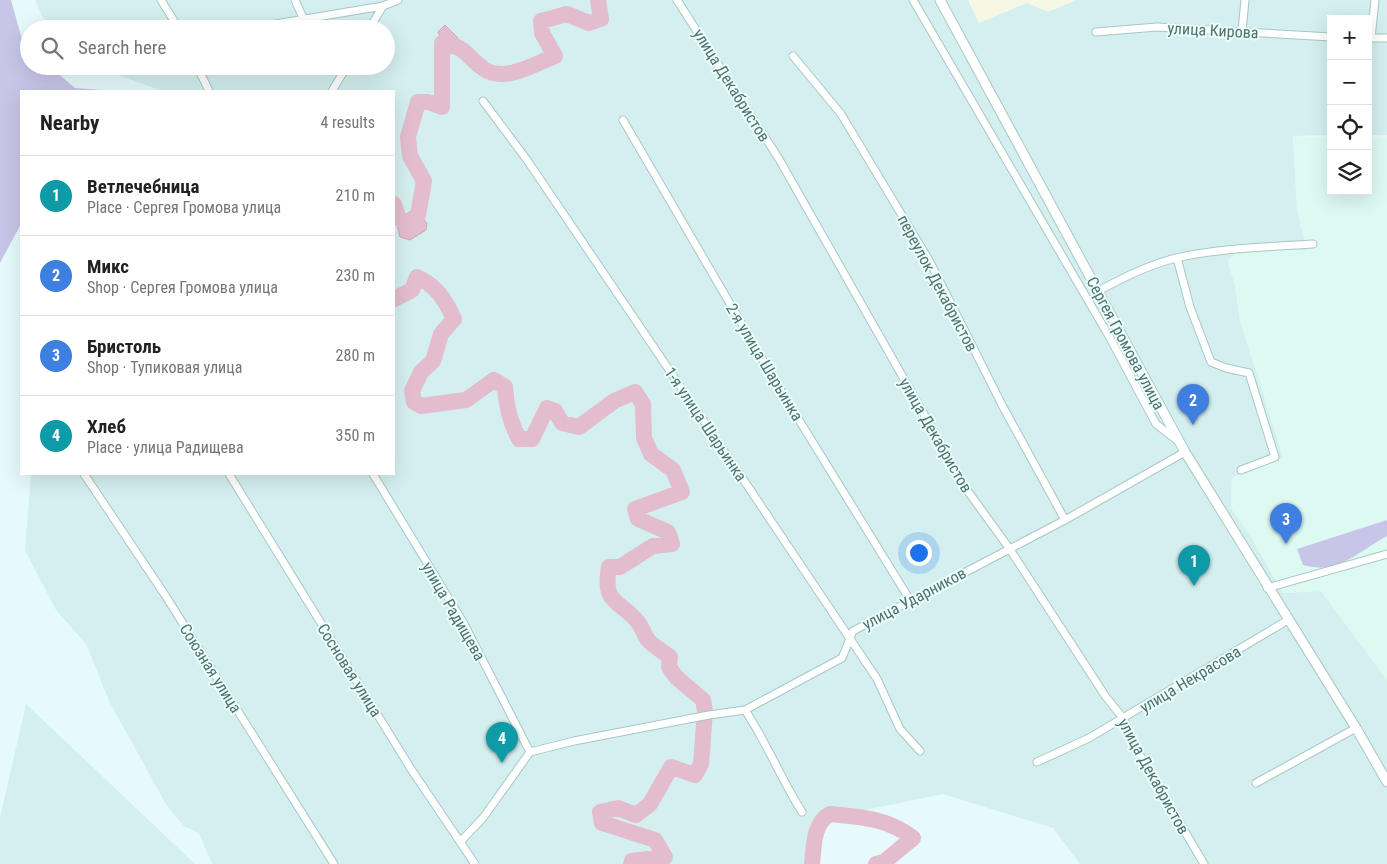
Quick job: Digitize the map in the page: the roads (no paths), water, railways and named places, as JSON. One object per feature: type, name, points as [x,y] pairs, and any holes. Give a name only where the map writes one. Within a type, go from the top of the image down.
[{"type":"street","points":[[161,0],[173,20]]},
{"type":"street","points":[[295,0],[302,18]]},
{"type":"street","points":[[292,20],[383,6],[398,0]]},
{"type":"street","name":"улица Декабристов","points":[[677,0],[783,166],[967,490],[1009,548],[1106,697],[1123,718],[1138,752],[1204,864]]},
{"type":"street","points":[[913,0],[1105,330],[1156,424],[1180,442]]},
{"type":"street","name":"Сергея Громова улица","points":[[940,0],[1185,452],[1356,728],[1387,782]]},
{"type":"street","points":[[1242,31],[1246,0]]},
{"type":"street","points":[[1372,23],[1375,0]]},
{"type":"street","points":[[374,20],[383,6]]},
{"type":"street","name":"улица Кирова","points":[[1096,32],[1157,27],[1327,37]]},
{"type":"street","points":[[1372,38],[1387,38]]},
{"type":"street","name":"переулок Декабристов","points":[[793,56],[841,114],[930,262],[1002,406],[1065,520]]},
{"type":"street","points":[[202,75],[209,90]]},
{"type":"street","points":[[333,90],[342,75]]},
{"type":"street","name":"1-я улица Шарьинка","points":[[483,101],[527,160],[673,375],[877,679],[900,729],[920,751]]},
{"type":"street","name":"2-я улица Шарьинка","points":[[623,120],[775,381],[910,600]]},
{"type":"street","points":[[1098,291],[1130,274],[1176,258],[1264,247],[1313,244]]},
{"type":"street","points":[[1176,258],[1192,315],[1211,362],[1226,368],[1249,373],[1275,457],[1241,470]]},
{"type":"street","name":"улица Ударников","points":[[530,752],[574,741],[697,717],[745,710],[842,658],[851,642],[853,631],[1065,520],[1185,452]]},
{"type":"street","name":"Союзная улица","points":[[85,475],[170,603],[334,864]]},
{"type":"street","name":"Сосновая улица","points":[[231,475],[410,769],[475,864]]},
{"type":"street","name":"улица Радищева","points":[[374,475],[463,622],[530,752]]},
{"type":"street","points":[[1268,588],[1387,554]]},
{"type":"street","name":"улица Некрасова","points":[[1037,762],[1089,738],[1288,620]]},
{"type":"street","points":[[745,710],[758,730],[785,786],[802,812]]},
{"type":"street","points":[[1256,783],[1356,728]]},
{"type":"street","points":[[460,842],[483,818],[530,752]]},
{"type":"waterway","points":[[395,207],[398,217],[406,223],[418,215],[424,181],[410,156],[408,137],[418,102],[428,102],[442,107],[442,43],[457,47],[484,69],[492,73],[501,74],[520,71],[555,56],[542,33],[541,21],[567,14],[589,23],[601,19],[598,0]]},
{"type":"waterway","points":[[395,298],[412,290],[417,277],[430,284],[440,294],[454,319],[441,334],[433,361],[421,372],[412,391],[414,402],[421,406],[466,400],[494,380],[505,387],[509,414],[519,439],[532,439],[547,408],[555,411],[562,423],[579,427],[614,401],[635,392],[643,404],[644,438],[651,454],[673,470],[682,492],[635,509],[638,519],[668,532],[672,544],[653,546],[620,567],[609,567],[607,579],[610,595],[638,622],[648,640],[670,657],[669,667],[676,677],[703,700],[705,711],[701,764],[695,775],[671,767],[650,804],[636,815],[618,808],[600,812],[602,823],[655,840],[665,857],[632,861],[631,864]]},
{"type":"waterway","points":[[812,864],[817,829],[824,818],[830,814],[884,822],[904,831],[913,838],[884,862],[876,864]]},
{"type":"place","name":"Микс","points":[[1193,425]]},
{"type":"place","name":"Бристоль","points":[[1286,544]]},
{"type":"place","name":"Ветлечебница","points":[[1194,586]]},
{"type":"place","name":"Хлеб","points":[[502,763]]}]
